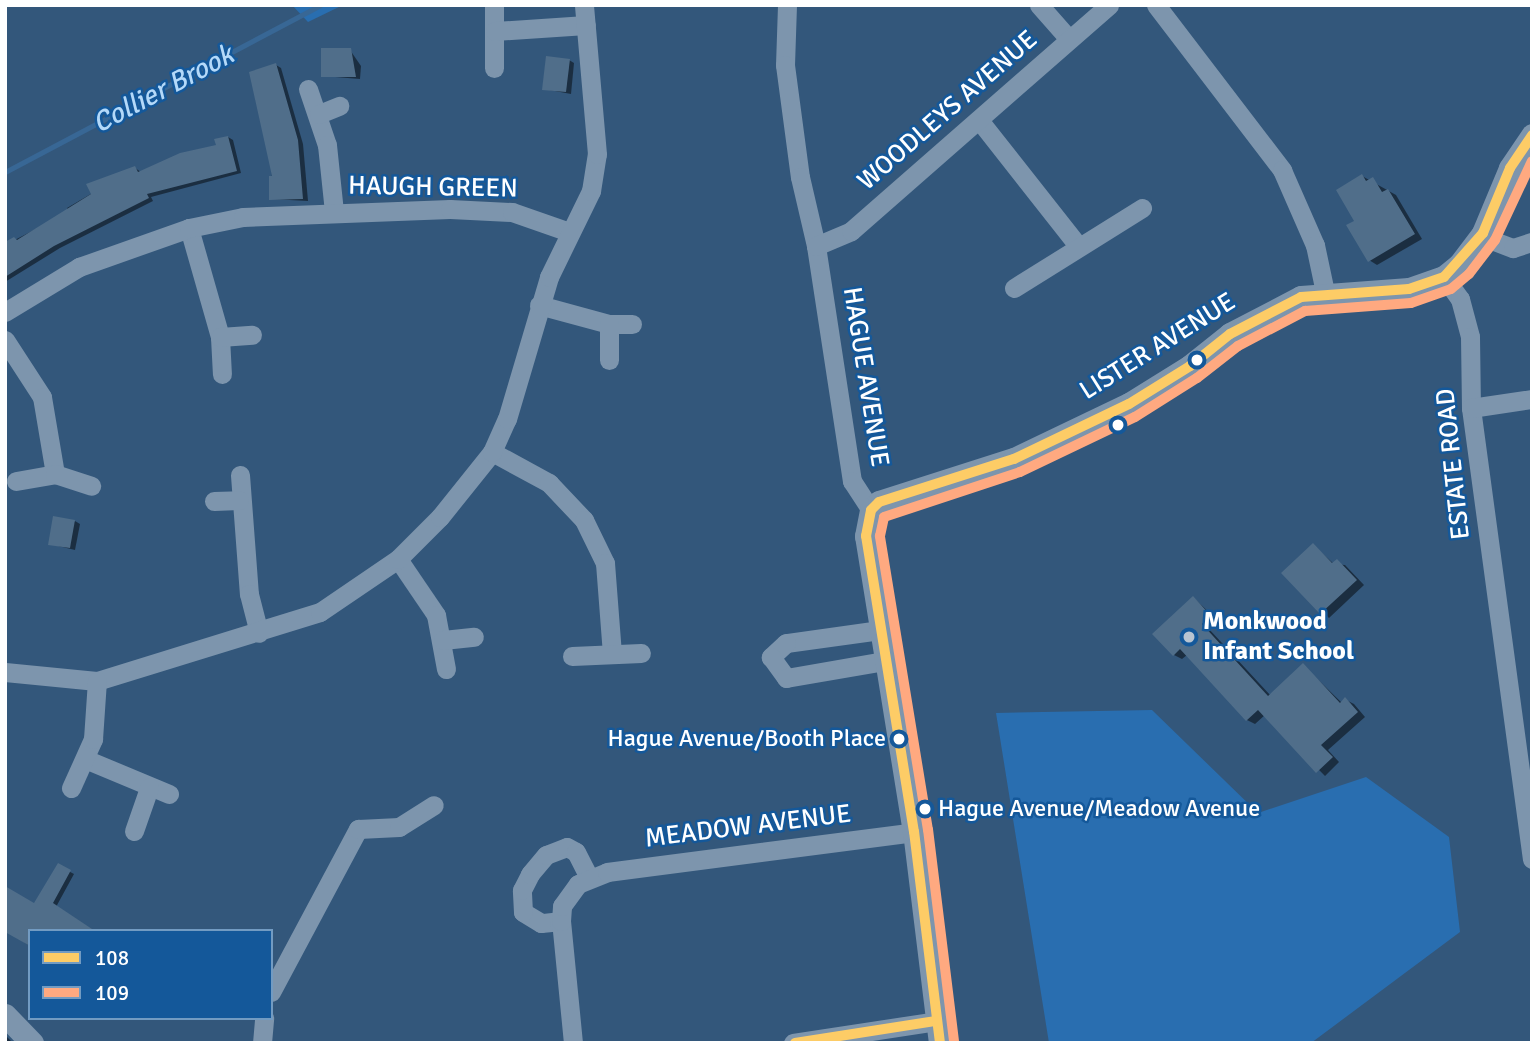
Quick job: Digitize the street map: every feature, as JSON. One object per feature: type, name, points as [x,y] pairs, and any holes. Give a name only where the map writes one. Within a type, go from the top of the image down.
[{"type":"street","name":"HAGUE AVENUE","points":[[787,5],[785,65],[800,177],[816,246],[852,481],[871,510]]},
{"type":"street","points":[[1039,5],[1069,39]]},
{"type":"street","name":"WOODLEYS AVENUE","points":[[816,246],[852,231],[1109,5]]},
{"type":"street","points":[[1156,5],[1282,170],[1315,245],[1325,292]]},
{"type":"street","points":[[494,6],[494,68]]},
{"type":"street","points":[[5,672],[97,681],[320,612],[398,559],[440,517],[492,452],[507,419],[539,305],[597,171],[585,15],[495,31]]},
{"type":"street","name":"HAUGH GREEN","points":[[308,89],[319,114],[331,169],[334,212]]},
{"type":"street","points":[[319,114],[339,106]]},
{"type":"street","points":[[979,120],[1078,246]]},
{"type":"street","points":[[1444,277],[1459,265],[1481,236],[1510,168],[1532,135]]},
{"type":"street","points":[[1014,288],[1142,208]]},
{"type":"street","name":"HAUGH GREEN","points":[[5,312],[79,267],[189,228],[243,217],[334,212],[512,212],[569,232]]},
{"type":"street","points":[[189,228],[219,337],[222,374]]},
{"type":"street","points":[[1481,236],[1513,248],[1532,242]]},
{"type":"street","name":"LISTER AVENUE","points":[[871,510],[879,502],[1014,459],[1129,404],[1263,314],[1325,292],[1409,289],[1444,277]]},
{"type":"street","name":"ESTATE ROAD","points":[[1444,277],[1460,299],[1469,337],[1471,408],[1532,859]]},
{"type":"street","points":[[539,305],[610,324],[632,324]]},
{"type":"street","points":[[609,360],[610,324]]},
{"type":"street","points":[[219,337],[252,335]]},
{"type":"street","points":[[5,340],[42,397],[55,474]]},
{"type":"street","points":[[1471,408],[1532,399]]},
{"type":"street","points":[[492,452],[549,484],[584,520],[605,563],[612,654]]},
{"type":"street","points":[[16,481],[55,474],[91,486]]},
{"type":"street","points":[[240,475],[239,500],[248,594],[259,633]]},
{"type":"street","points":[[214,501],[239,500]]},
{"type":"street","points":[[793,1043],[938,1032],[914,832],[884,661],[866,536],[871,510]]},
{"type":"street","points":[[398,559],[426,595],[443,640],[446,669]]},
{"type":"street","points":[[880,630],[786,643],[771,657],[786,677],[884,661]]},
{"type":"street","points":[[443,640],[474,637]]},
{"type":"street","points":[[572,656],[641,653]]},
{"type":"street","points":[[71,788],[85,759],[97,716],[97,681]]},
{"type":"street","points":[[85,759],[149,788],[169,794]]},
{"type":"street","points":[[134,831],[149,788]]},
{"type":"street","points":[[273,988],[358,830],[399,827],[434,805]]},
{"type":"street","name":"MEADOW AVENUE","points":[[589,878],[607,872],[914,832]]},
{"type":"street","points":[[561,921],[541,923],[523,912],[522,890],[530,874],[546,855],[567,847],[576,852],[589,878],[568,894],[561,921],[573,1043]]},
{"type":"street","points":[[5,1015],[32,1043]]},
{"type":"street","points":[[262,1043],[264,1020]]},
{"type":"shaded area","points":[[292,5],[343,5],[308,22]]},
{"type":"shaded area","points":[[1152,710],[1258,813],[1366,777],[1449,837],[1460,932],[1311,1043],[1049,1043],[996,713]]},
{"type":"building","points":[[321,48],[351,48],[356,77],[321,77]]},
{"type":"building","points":[[546,56],[570,59],[566,92],[542,90]]},
{"type":"building","points":[[276,63],[298,140],[303,199],[269,200],[269,176],[272,176],[249,72]]},
{"type":"building","points":[[228,136],[237,171],[147,194],[149,198],[54,246],[5,277],[5,242],[14,237],[17,240],[91,194],[86,184],[135,166],[138,172],[180,153],[216,145],[214,139]]},
{"type":"building","points":[[1362,174],[1366,181],[1373,177],[1382,192],[1388,189],[1415,234],[1368,262],[1346,225],[1354,221],[1336,190]]},
{"type":"building","points":[[53,516],[75,520],[70,548],[48,545]]},
{"type":"building","points":[[1313,543],[1332,563],[1337,559],[1357,580],[1320,614],[1281,573]]},
{"type":"building","points":[[1193,596],[1211,616],[1202,624],[1268,696],[1303,663],[1340,703],[1345,697],[1358,712],[1321,745],[1333,757],[1316,773],[1258,710],[1246,721],[1180,649],[1173,656],[1152,634]]},
{"type":"building","points":[[58,863],[71,870],[53,903],[92,929],[28,929],[28,945],[5,932],[5,886],[34,903]]},
{"type":"waterway","name":"Collier Brook","points":[[5,172],[320,5]]},
{"type":"transit line","name":"108","points":[[940,1043],[914,832],[866,536],[871,510],[879,502],[1014,459],[1129,404],[1190,366],[1230,334],[1301,297],[1409,289],[1444,277],[1483,233],[1510,168],[1532,135]]},
{"type":"transit line","name":"109","points":[[954,1041],[928,830],[880,536],[884,517],[1020,472],[1135,417],[1197,378],[1238,346],[1305,311],[1411,303],[1451,289],[1469,274],[1495,240],[1532,161]]},
{"type":"transit line","name":"108","points":[[795,1043],[936,1021]]},
{"type":"place","name":"Monkwood Infant School","points":[[1189,637]]},
{"type":"place","name":"Hague Avenue/Booth Place","points":[[899,739]]},
{"type":"place","name":"Hague Avenue/Meadow Avenue","points":[[925,809]]}]
